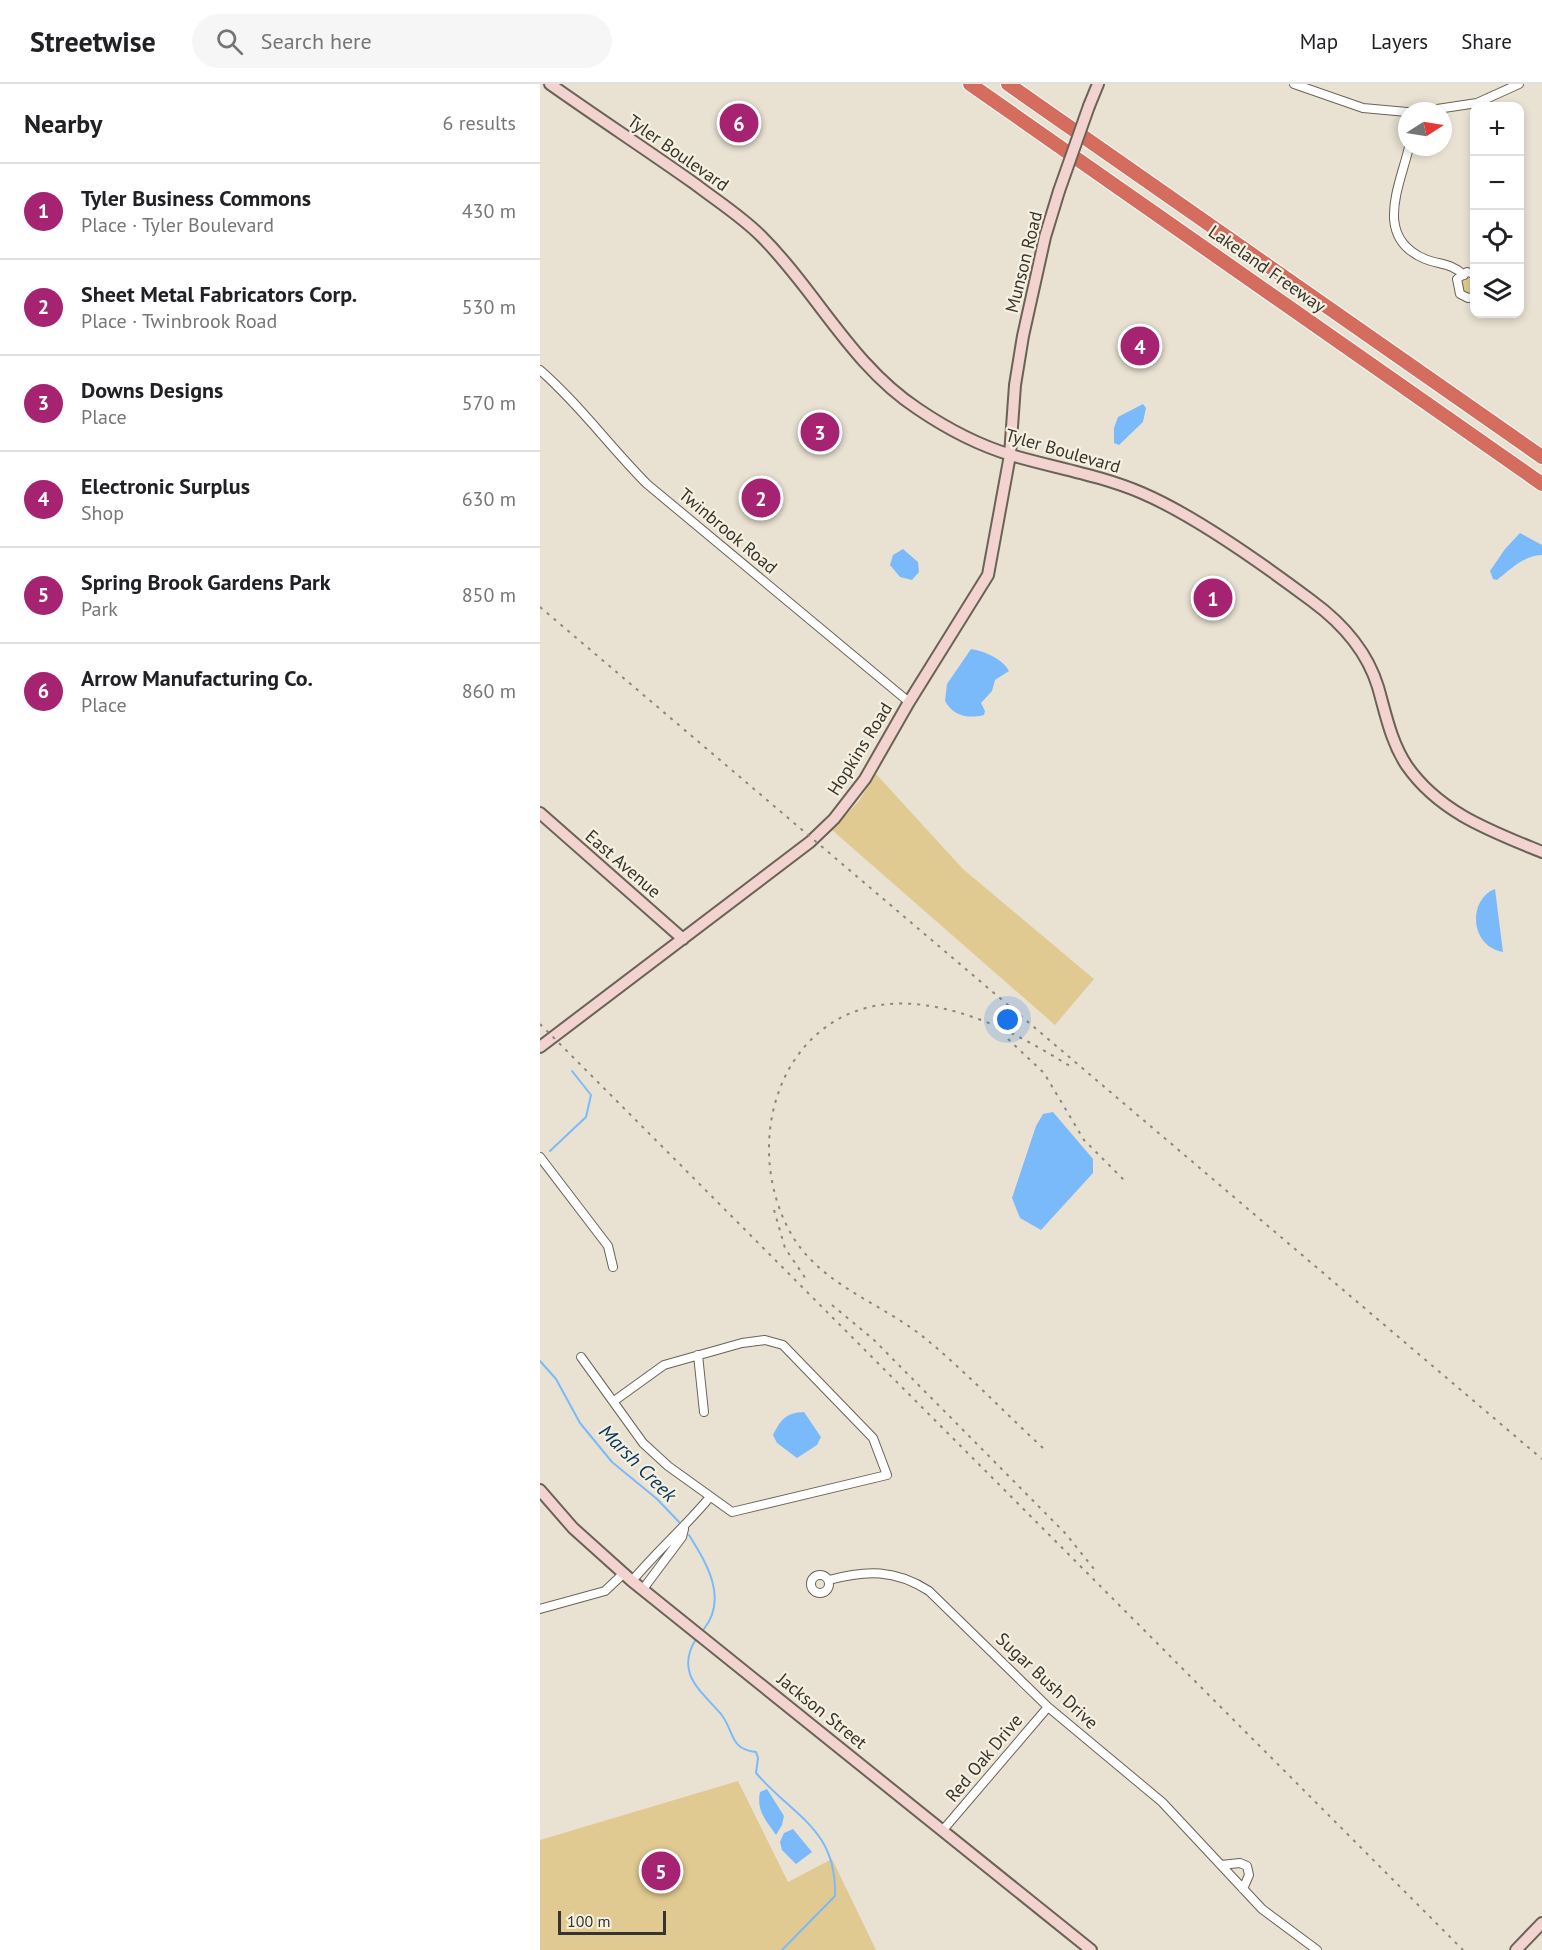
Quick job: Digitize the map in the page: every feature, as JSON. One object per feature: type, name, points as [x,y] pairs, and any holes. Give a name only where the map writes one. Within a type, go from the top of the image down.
[{"type":"highway","name":"Lakeland Freeway","points":[[970,84],[1542,484]]},
{"type":"highway","name":"Lakeland Freeway","points":[[1008,84],[1542,457]]},
{"type":"street","name":"Tyler Boulevard","points":[[550,84],[662,161],[758,233],[822,309],[853,352],[891,390],[966,438],[1010,455],[1086,473],[1143,493],[1190,518],[1312,601],[1343,626],[1363,654],[1377,685],[1390,733],[1406,764],[1422,785],[1459,816],[1542,852]]},
{"type":"street","name":"Munson Road","points":[[1010,455],[1015,385],[1023,336],[1045,237],[1059,191],[1098,84]]},
{"type":"street","points":[[1294,84],[1363,108],[1398,111]]},
{"type":"street","points":[[1452,107],[1477,103],[1519,84]]},
{"type":"street","points":[[1407,156],[1393,213],[1400,238],[1416,254],[1427,260],[1449,264],[1464,274],[1470,274]]},
{"type":"street","points":[[1464,274],[1457,279],[1458,290],[1470,298]]},
{"type":"street","name":"Twinbrook Road","points":[[540,370],[581,408],[624,461],[647,484],[909,702]]},
{"type":"street","name":"Hopkins Road","points":[[540,1047],[810,842],[834,819],[866,779],[909,702],[988,575],[1010,455]]},
{"type":"street","name":"East Avenue","points":[[540,813],[683,939]]},
{"type":"street","points":[[540,1157],[608,1246],[614,1267]]},
{"type":"street","points":[[581,1357],[643,1443],[668,1466],[732,1512],[887,1475],[873,1438],[783,1345],[765,1340],[742,1343],[664,1365],[614,1401]]},
{"type":"street","points":[[698,1355],[704,1412]]},
{"type":"street","name":"Jackson Street","points":[[540,1490],[573,1528],[623,1574],[1091,1950]]},
{"type":"street","points":[[632,1581],[658,1551],[684,1529],[710,1497]]},
{"type":"street","points":[[644,1589],[682,1537],[684,1529]]},
{"type":"street","name":"Sugar Bush Drive","points":[[829,1580],[875,1571],[899,1576],[918,1584],[943,1602],[1048,1707],[1146,1786],[1262,1909],[1317,1950]]},
{"type":"street","points":[[540,1608],[605,1592],[623,1574]]},
{"type":"street","name":"Red Oak Drive","points":[[944,1830],[1048,1707]]},
{"type":"street","points":[[1221,1865],[1240,1863],[1247,1866],[1249,1875],[1243,1889]]},
{"type":"street","points":[[1516,1950],[1542,1923]]},
{"type":"shaded area","points":[[1470,278],[1470,292],[1468,293],[1462,291],[1460,285],[1462,279]]},
{"type":"shaded area","points":[[876,774],[963,869],[1094,979],[1055,1025],[832,830],[859,801]]},
{"type":"shaded area","points":[[738,1781],[788,1882],[832,1859],[876,1950],[540,1950],[540,1840]]},
{"type":"water","points":[[1143,404],[1146,408],[1143,422],[1119,445],[1114,443],[1114,428],[1118,417]]},
{"type":"water","points":[[1520,533],[1542,545],[1542,555],[1523,560],[1497,580],[1493,579],[1490,571],[1505,549]]},
{"type":"water","points":[[903,549],[918,562],[919,572],[912,580],[900,577],[890,565],[893,555]]},
{"type":"water","points":[[971,649],[993,656],[1009,671],[995,680],[992,691],[981,703],[985,711],[984,715],[972,717],[957,713],[945,701],[947,684]]},
{"type":"water","points":[[1495,889],[1503,952],[1492,948],[1484,941],[1478,932],[1476,922],[1480,902],[1486,894]]},
{"type":"water","points":[[1053,1112],[1093,1159],[1093,1173],[1041,1230],[1020,1218],[1012,1198],[1036,1126],[1043,1114]]},
{"type":"water","points":[[804,1412],[821,1437],[817,1445],[797,1458],[777,1443],[773,1435],[785,1418]]},
{"type":"water","points":[[767,1789],[784,1816],[776,1835],[759,1804],[760,1792]]},
{"type":"water","points":[[793,1829],[812,1852],[796,1864],[782,1850],[780,1842],[784,1833]]},
{"type":"waterway","name":"Marsh Creek","points":[[550,1151],[586,1117],[591,1095],[572,1071]]},
{"type":"waterway","name":"Marsh Creek","points":[[540,1361],[556,1379],[580,1423],[612,1462],[657,1499],[679,1522]]},
{"type":"waterway","name":"Marsh Creek","points":[[689,1535],[708,1569],[715,1593],[711,1617],[704,1629]]},
{"type":"waterway","name":"Marsh Creek","points":[[696,1639],[688,1662],[689,1671],[698,1689],[721,1714],[737,1743],[747,1750],[756,1752],[758,1758],[756,1773],[821,1839],[834,1873],[835,1896],[782,1950]]},
{"type":"railway","points":[[540,607],[1542,1459]]},
{"type":"railway","points":[[1043,1448],[926,1339],[833,1279],[801,1249],[789,1230],[774,1192],[769,1152],[773,1113],[785,1076],[806,1045],[834,1021],[871,1007],[914,1004],[957,1012],[1017,1036],[1073,1068]]},
{"type":"railway","points":[[540,1024],[1463,1950]]},
{"type":"railway","points":[[1008,1039],[1044,1073],[1084,1140],[1125,1181]]},
{"type":"railway","points":[[774,1210],[785,1248],[806,1279]]},
{"type":"railway","points":[[832,1305],[873,1339],[1066,1534],[1094,1569]]},
{"type":"place","name":"Arrow Manufacturing Co.","points":[[739,123]]},
{"type":"place","name":"Electronic Surplus","points":[[1140,346]]},
{"type":"place","name":"Downs Designs","points":[[820,432]]},
{"type":"place","name":"Sheet Metal Fabricators Corp.","points":[[761,498]]},
{"type":"place","name":"Tyler Business Commons","points":[[1213,598]]},
{"type":"place","name":"Spring Brook Gardens Park","points":[[661,1871]]}]
